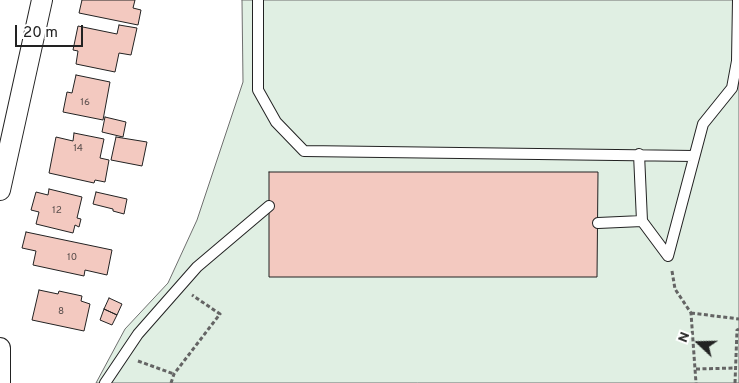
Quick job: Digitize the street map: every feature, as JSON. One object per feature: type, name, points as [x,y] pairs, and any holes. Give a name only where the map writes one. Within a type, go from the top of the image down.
[{"type":"street","points":[[0,190],[42,0]]},
{"type":"street","points":[[0,348],[0,383]]},
{"type":"lane","points":[[258,0],[258,90],[276,122],[294,143],[304,151],[694,156]]},
{"type":"lane","points":[[668,256],[703,124],[732,88],[737,61],[738,0]]},
{"type":"lane","points":[[639,154],[642,222],[668,256]]},
{"type":"lane","points":[[105,383],[138,334],[197,267],[269,206]]},
{"type":"lane","points":[[598,223],[642,222]]},
{"type":"path","points":[[668,256],[676,289],[691,313],[696,383]]},
{"type":"path","points":[[170,383],[174,374],[220,314],[179,287]]},
{"type":"path","points":[[691,313],[739,319]]},
{"type":"path","points":[[735,383],[737,330],[739,329]]},
{"type":"path","points":[[123,356],[174,374]]},
{"type":"path","points":[[696,369],[735,368]]},
{"type":"green space","points":[[242,0],[739,0],[739,383],[96,383],[125,329],[168,283],[197,220],[243,82]]},
{"type":"building","points":[[82,0],[135,0],[133,8],[141,10],[138,25],[79,13]]},
{"type":"building","points":[[119,25],[137,28],[131,55],[119,53],[115,72],[76,64],[78,51],[73,50],[78,26],[117,34]]},
{"type":"building","points":[[76,75],[110,82],[103,120],[63,112],[67,92],[72,93]]},
{"type":"building","points":[[105,117],[126,122],[123,137],[102,132]]},
{"type":"building","points":[[74,133],[104,139],[100,158],[109,160],[105,182],[95,180],[94,183],[49,173],[56,137],[73,141]]},
{"type":"building","points":[[116,137],[147,142],[142,166],[111,160]]},
{"type":"building","points":[[269,172],[598,172],[597,277],[269,277]]},
{"type":"building","points":[[49,189],[82,197],[77,218],[81,219],[79,227],[75,225],[73,233],[36,224],[39,212],[31,210],[36,192],[48,195]]},
{"type":"building","points":[[96,192],[127,199],[124,214],[93,204]]},
{"type":"building","points":[[26,232],[112,250],[107,275],[85,270],[84,276],[33,265],[36,251],[22,248]]},
{"type":"building","points":[[39,290],[58,294],[59,291],[82,296],[81,301],[90,304],[84,331],[32,320]]},
{"type":"building","points":[[109,298],[122,304],[117,315],[104,309]]},
{"type":"building","points":[[104,309],[117,315],[112,325],[100,320]]}]
